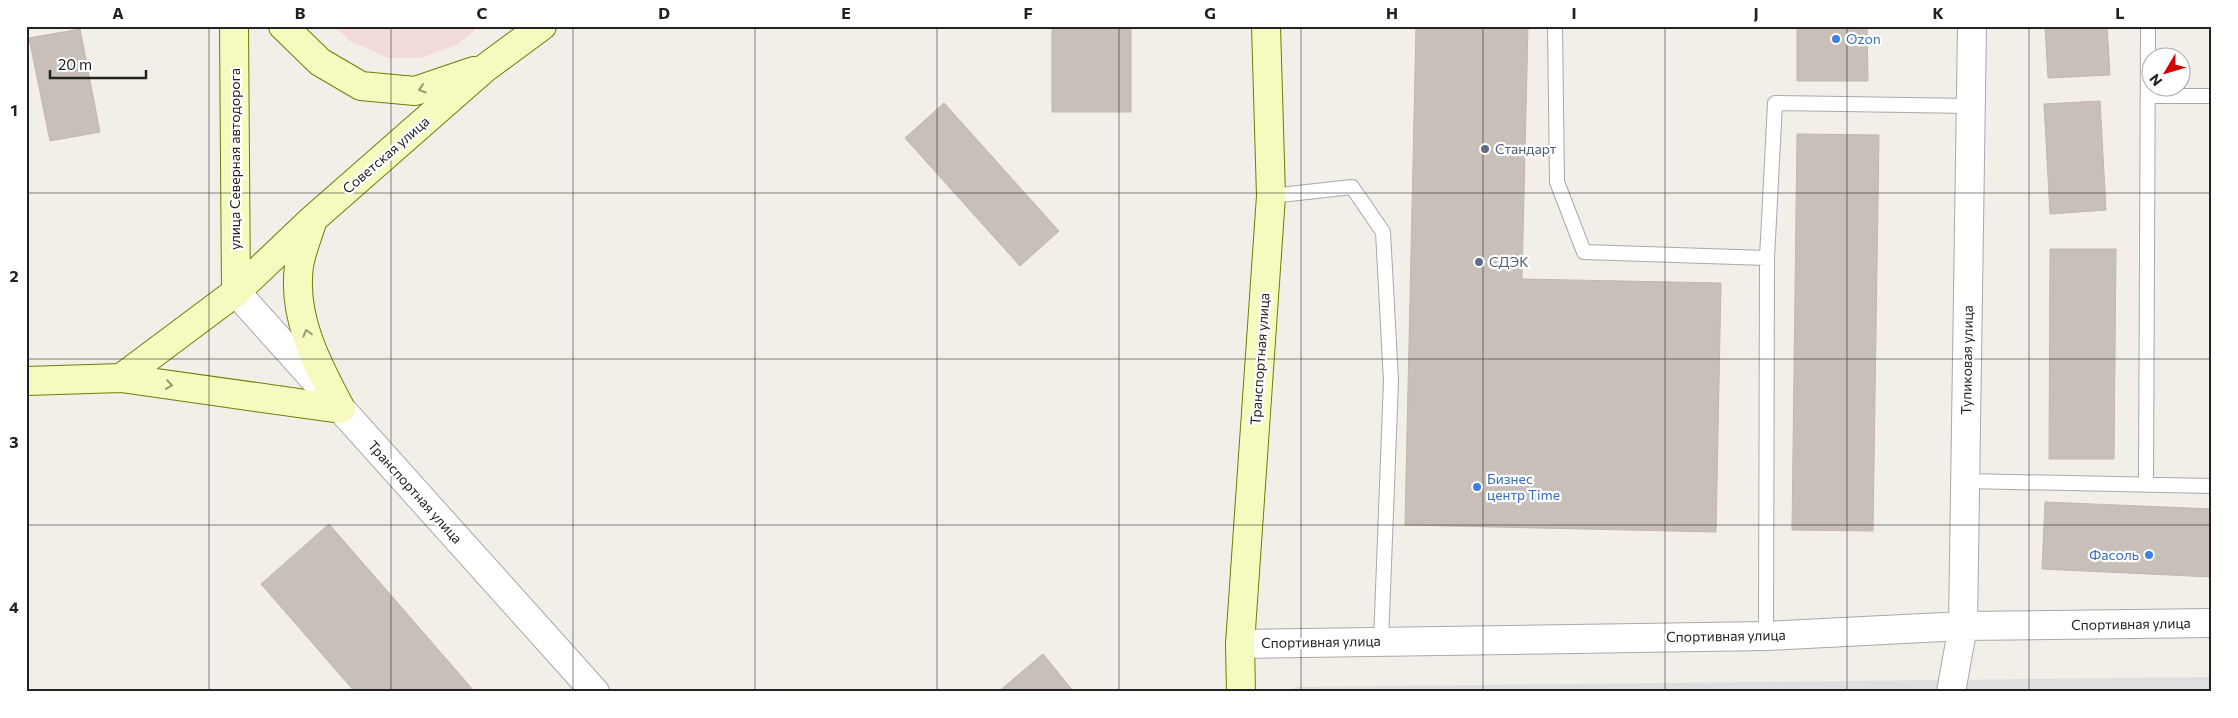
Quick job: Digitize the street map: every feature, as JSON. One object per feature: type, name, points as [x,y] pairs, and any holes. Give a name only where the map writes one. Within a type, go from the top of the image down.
[{"type":"street","name":"улица Северная автодорога","points":[[234,26],[236,292]]},
{"type":"street","points":[[283,26],[320,62],[361,86],[415,91],[485,68]]},
{"type":"street","name":"Советская улица","points":[[121,378],[236,292],[313,219],[485,68],[542,26]]},
{"type":"street","name":"Транспортная улица","points":[[1241,692],[1240,644],[1271,196],[1266,26]]},
{"type":"street","name":"Тупиковая улица","points":[[1952,692],[1963,626],[1972,26]]},
{"type":"street","points":[[313,219],[299,266],[298,297],[314,359],[341,410]]},
{"type":"street","name":"Транспортная улица","points":[[236,292],[595,692]]},
{"type":"street","points":[[26,381],[121,378],[341,410]]},
{"type":"street","name":"Спортивная улица","points":[[1240,644],[1766,636],[1963,626],[2212,623]]},
{"type":"lane","points":[[1555,26],[1557,182],[1584,252],[1767,258]]},
{"type":"lane","points":[[2148,26],[2148,48]]},
{"type":"lane","points":[[2190,96],[2212,96]]},
{"type":"lane","points":[[2146,485],[2148,98]]},
{"type":"lane","points":[[1766,636],[1767,258],[1775,102],[1970,106]]},
{"type":"lane","points":[[1271,196],[1352,187],[1383,232],[1391,381],[1381,642]]},
{"type":"lane","points":[[1965,481],[2212,486]]},
{"type":"shaded area","points":[[334,26],[480,26],[458,44],[421,58],[389,58],[350,41]]},
{"type":"shaded area","points":[[2212,677],[2212,692],[1291,692],[1295,687]]},
{"type":"building","points":[[1052,26],[1131,26],[1131,112],[1052,112]]},
{"type":"building","points":[[1416,26],[1528,26],[1522,279],[1721,283],[1716,532],[1405,525]]},
{"type":"building","points":[[1797,26],[1867,26],[1868,81],[1797,81]]},
{"type":"building","points":[[2045,26],[2107,26],[2110,75],[2048,78]]},
{"type":"building","points":[[80,29],[100,132],[50,141],[29,38]]},
{"type":"building","points":[[2100,101],[2106,210],[2050,214],[2044,104]]},
{"type":"building","points":[[944,103],[1059,231],[1020,266],[905,138]]},
{"type":"building","points":[[1797,134],[1879,135],[1873,531],[1792,530]]},
{"type":"building","points":[[2050,249],[2116,249],[2114,459],[2049,459]]},
{"type":"building","points":[[2045,502],[2212,509],[2212,577],[2042,569]]},
{"type":"building","points":[[329,524],[475,692],[355,692],[261,584]]},
{"type":"building","points":[[1043,654],[1074,692],[998,692]]},
{"type":"place","name":"Ozon","points":[[1836,39]]},
{"type":"place","name":"Стандарт","points":[[1485,149]]},
{"type":"place","name":"СДЭК","points":[[1479,262]]},
{"type":"place","name":"Бизнес центр Time","points":[[1477,487]]},
{"type":"place","name":"Фасоль","points":[[2149,555]]}]
